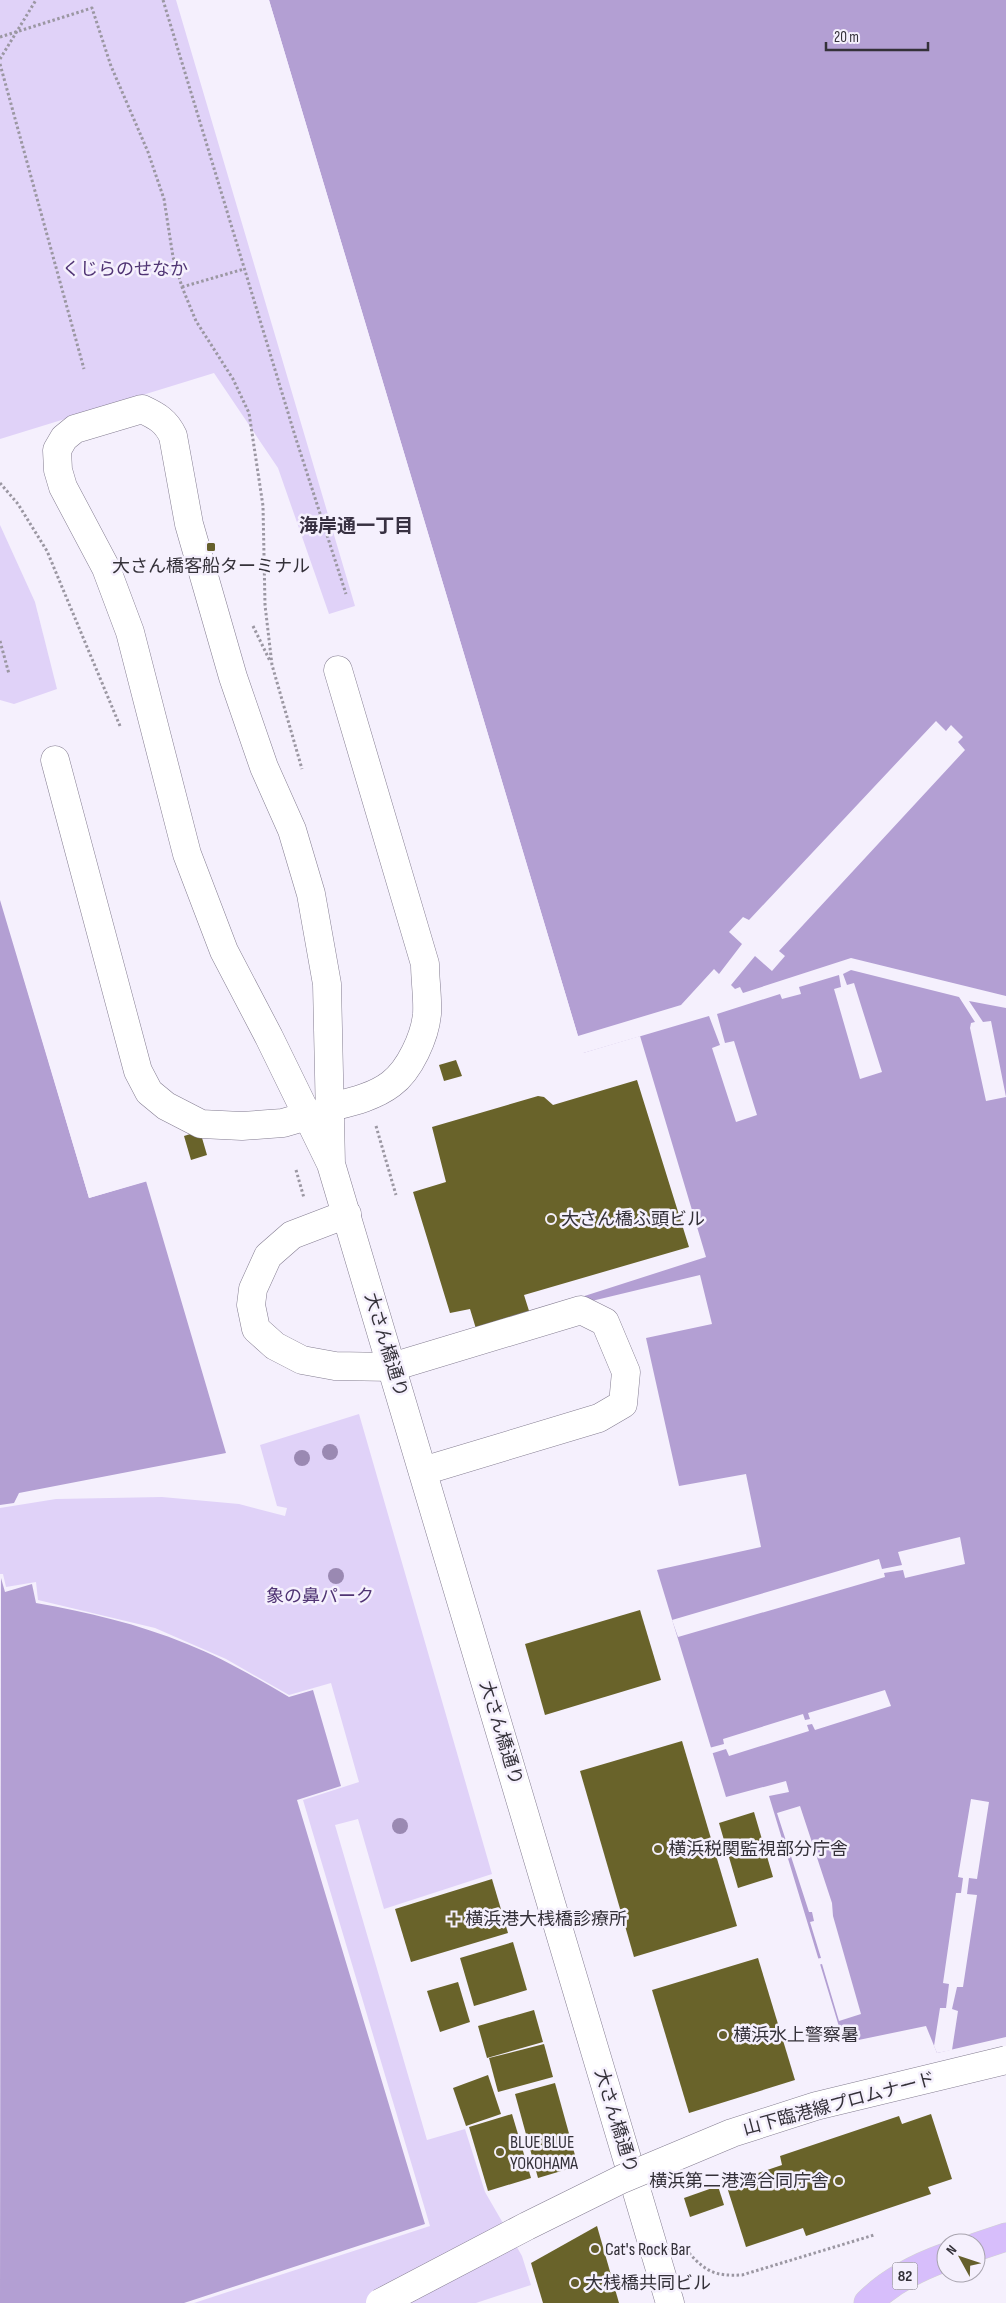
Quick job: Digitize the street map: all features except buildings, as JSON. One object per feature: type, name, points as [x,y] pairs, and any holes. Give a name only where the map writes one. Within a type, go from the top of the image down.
[{"type":"main road","points":[[986,2244],[1006,2237]]},
{"type":"main road","name":"82","points":[[868,2303],[886,2286],[936,2261]]},
{"type":"street","name":"大さん橋通り","points":[[319,1112],[270,1037],[224,951],[187,854],[130,632],[106,568],[63,487],[58,470],[57,450],[64,438],[75,429],[142,409],[160,417],[167,424],[173,436],[189,524],[228,659],[264,767],[292,830],[311,894],[327,984],[319,1112],[332,1164],[670,2303]]},
{"type":"street","points":[[55,760],[138,1071],[149,1092],[166,1106],[202,1124],[242,1126],[283,1123],[319,1112],[367,1096],[392,1084],[412,1059],[423,1035],[427,1013],[425,964],[338,670]]},
{"type":"street","points":[[346,1214],[292,1235],[268,1256],[253,1290],[251,1305],[256,1329],[275,1346],[302,1360],[335,1366],[392,1367],[582,1310],[605,1322],[626,1372],[624,1404],[599,1418],[423,1471]]},
{"type":"street","name":"山下臨港線プロムナード","points":[[380,2303],[622,2179],[732,2133],[816,2106],[1006,2060]]},
{"type":"path","points":[[0,59],[36,0]]},
{"type":"path","points":[[163,0],[296,439],[346,594]]},
{"type":"path","points":[[0,37],[92,8],[111,66],[148,152],[164,198],[172,257],[182,287],[196,321],[233,379],[249,413],[263,506],[266,605],[272,666]]},
{"type":"path","points":[[0,64],[84,370]]},
{"type":"path","points":[[182,287],[244,269]]},
{"type":"path","points":[[252,623],[272,666],[305,778]]},
{"type":"path","points":[[0,641],[10,674]]},
{"type":"path","points":[[119,726],[120,707]]},
{"type":"path","points":[[367,1096],[396,1195]]},
{"type":"path","points":[[687,2250],[701,2266],[719,2276],[742,2275],[874,2235]]},
{"type":"green space","name":"くじらのせなか","points":[[0,0],[176,0],[355,606],[329,614],[278,468],[214,373],[0,439]]},
{"type":"green space","points":[[0,525],[35,602],[57,689],[14,704],[0,700]]},
{"type":"green space","name":"象の鼻パーク","points":[[359,1414],[492,1874],[384,1909],[358,1819],[335,1825],[427,2140],[465,2129],[485,2192],[522,2256],[531,2285],[476,2303],[194,2303],[430,2226],[303,1800],[359,1782],[331,1683],[289,1695],[226,1659],[155,1628],[38,1600],[36,1582],[6,1587],[3,1574],[0,1574],[0,1508],[56,1499],[162,1497],[239,1504],[285,1516],[287,1508],[277,1506],[260,1445]]},
{"type":"shaded area","points":[[269,0],[1006,0],[1006,2037],[937,2053],[926,2026],[844,2043],[769,1796],[789,1792],[786,1781],[726,1797],[657,1570],[761,1547],[746,1474],[679,1486],[646,1338],[712,1324],[700,1275],[575,1305],[572,1300],[706,1257],[640,1036],[583,1053]]},
{"type":"shaded area","points":[[0,900],[89,1198],[146,1181],[226,1453],[19,1493],[14,1503],[0,1505]]},
{"type":"shaded area","points":[[1,1578],[5,1592],[32,1584],[36,1603],[113,1619],[169,1637],[226,1662],[289,1697],[313,1690],[341,1786],[297,1800],[425,2224],[184,2303],[0,2303]]},
{"type":"pier","points":[[267,0],[269,0],[578,1036],[681,1005],[714,969],[719,974],[742,944],[729,932],[743,917],[749,920],[936,721],[946,731],[951,725],[963,737],[958,742],[965,750],[779,951],[785,956],[772,971],[755,956],[731,985],[735,989],[740,987],[743,993],[851,958],[1006,996],[1006,1008],[969,1001],[983,1022],[991,1021],[1006,1097],[986,1101],[970,1028],[971,1023],[975,1022],[959,997],[851,970],[843,974],[847,985],[854,983],[882,1072],[860,1079],[834,989],[841,987],[839,975],[799,987],[801,994],[782,999],[780,994],[717,1014],[725,1043],[734,1041],[757,1115],[736,1122],[712,1048],[720,1045],[709,1016],[580,1054]]},
{"type":"pier","points":[[0,897],[91,1195],[145,1178],[148,1181],[89,1198]]},
{"type":"pier","points":[[960,1537],[965,1564],[905,1578],[903,1570],[884,1573],[885,1577],[678,1637],[672,1620],[879,1559],[882,1569],[902,1565],[898,1552]]},
{"type":"pier","points":[[885,1690],[891,1706],[815,1730],[812,1724],[807,1725],[809,1731],[729,1756],[726,1749],[710,1754],[709,1748],[724,1744],[723,1739],[803,1714],[805,1720],[810,1719],[808,1713]]},
{"type":"pier","points":[[971,1799],[989,1802],[977,1879],[969,1878],[967,1894],[977,1895],[963,1987],[957,1987],[952,2009],[958,2011],[952,2050],[937,2053],[934,2046],[940,2008],[946,2008],[949,1984],[943,1983],[956,1893],[961,1893],[963,1878],[958,1877]]},
{"type":"pier","points":[[800,1806],[832,1903],[833,1916],[861,2014],[839,2021],[822,1964],[818,1965],[816,1959],[821,1958],[810,1922],[814,1921],[812,1912],[809,1912],[777,1813]]},
{"type":"place","name":"大さん橋客船ターミナル","points":[[211,547]]},
{"type":"place","name":"大さん橋ふ頭ビル","points":[[551,1219]]},
{"type":"place","name":"横浜税関監視部分庁舎","points":[[658,1849]]},
{"type":"place","name":"横浜港大桟橋診療所","points":[[454,1919]]},
{"type":"place","name":"横浜水上警察暑","points":[[723,2035]]},
{"type":"place","name":"BLUE BLUE YOKOHAMA","points":[[500,2152]]},
{"type":"place","name":"横浜第二港湾合同庁舎","points":[[839,2181]]},
{"type":"place","name":"Cat's Rock Bar","points":[[595,2249]]},
{"type":"place","name":"大桟橋共同ビル","points":[[575,2283]]},
{"type":"district","name":"海岸通一丁目","points":[[356,526]]}]
